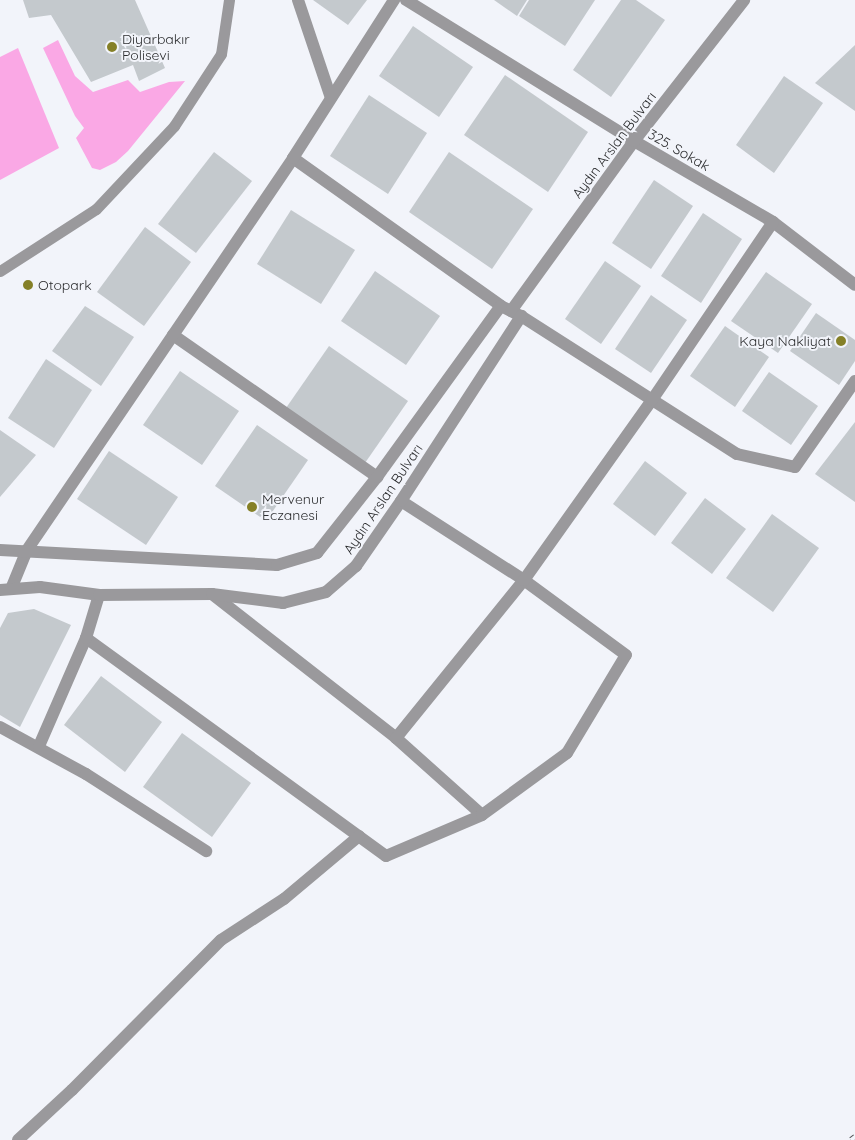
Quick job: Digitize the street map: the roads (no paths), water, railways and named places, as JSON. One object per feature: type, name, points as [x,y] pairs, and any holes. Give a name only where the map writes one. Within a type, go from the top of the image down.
[{"type":"street","points":[[298,0],[331,98]]},
{"type":"street","points":[[6,589],[28,550],[293,158],[394,0]]},
{"type":"street","name":"325. Sokak","points":[[406,0],[634,141],[773,222],[855,285]]},
{"type":"street","name":"Aydın Arslan Bulvarı","points":[[6,589],[40,587],[99,595],[212,594],[283,603],[326,592],[356,566],[401,501],[511,311],[634,141],[744,0]]},
{"type":"street","points":[[293,158],[511,311],[738,454],[795,467],[855,381]]},
{"type":"street","points":[[396,738],[524,580],[652,400],[773,222]]},
{"type":"street","points":[[0,550],[28,550],[68,554],[277,565],[317,553],[511,311]]},
{"type":"street","points":[[173,335],[377,478]]},
{"type":"street","points":[[86,638],[386,856],[482,815],[567,753],[626,655],[524,580],[401,501]]},
{"type":"street","points":[[212,594],[396,738],[482,815]]},
{"type":"street","points":[[39,746],[86,638],[99,595]]},
{"type":"street","points":[[0,727],[39,746],[86,774],[206,851]]},
{"type":"street","points":[[18,1140],[72,1090],[221,940],[284,899],[359,836]]},
{"type":"lane","points":[[0,271],[96,209],[174,126],[221,54],[229,0]]},
{"type":"railway","points":[[851,1140],[855,1137]]},
{"type":"place","name":"Diyarbakır Polisevi","points":[[112,47]]},
{"type":"place","name":"Otopark","points":[[28,285]]},
{"type":"place","name":"Kaya Nakliyat","points":[[841,341]]},
{"type":"place","name":"Mervenur Eczanesi","points":[[252,507]]}]
